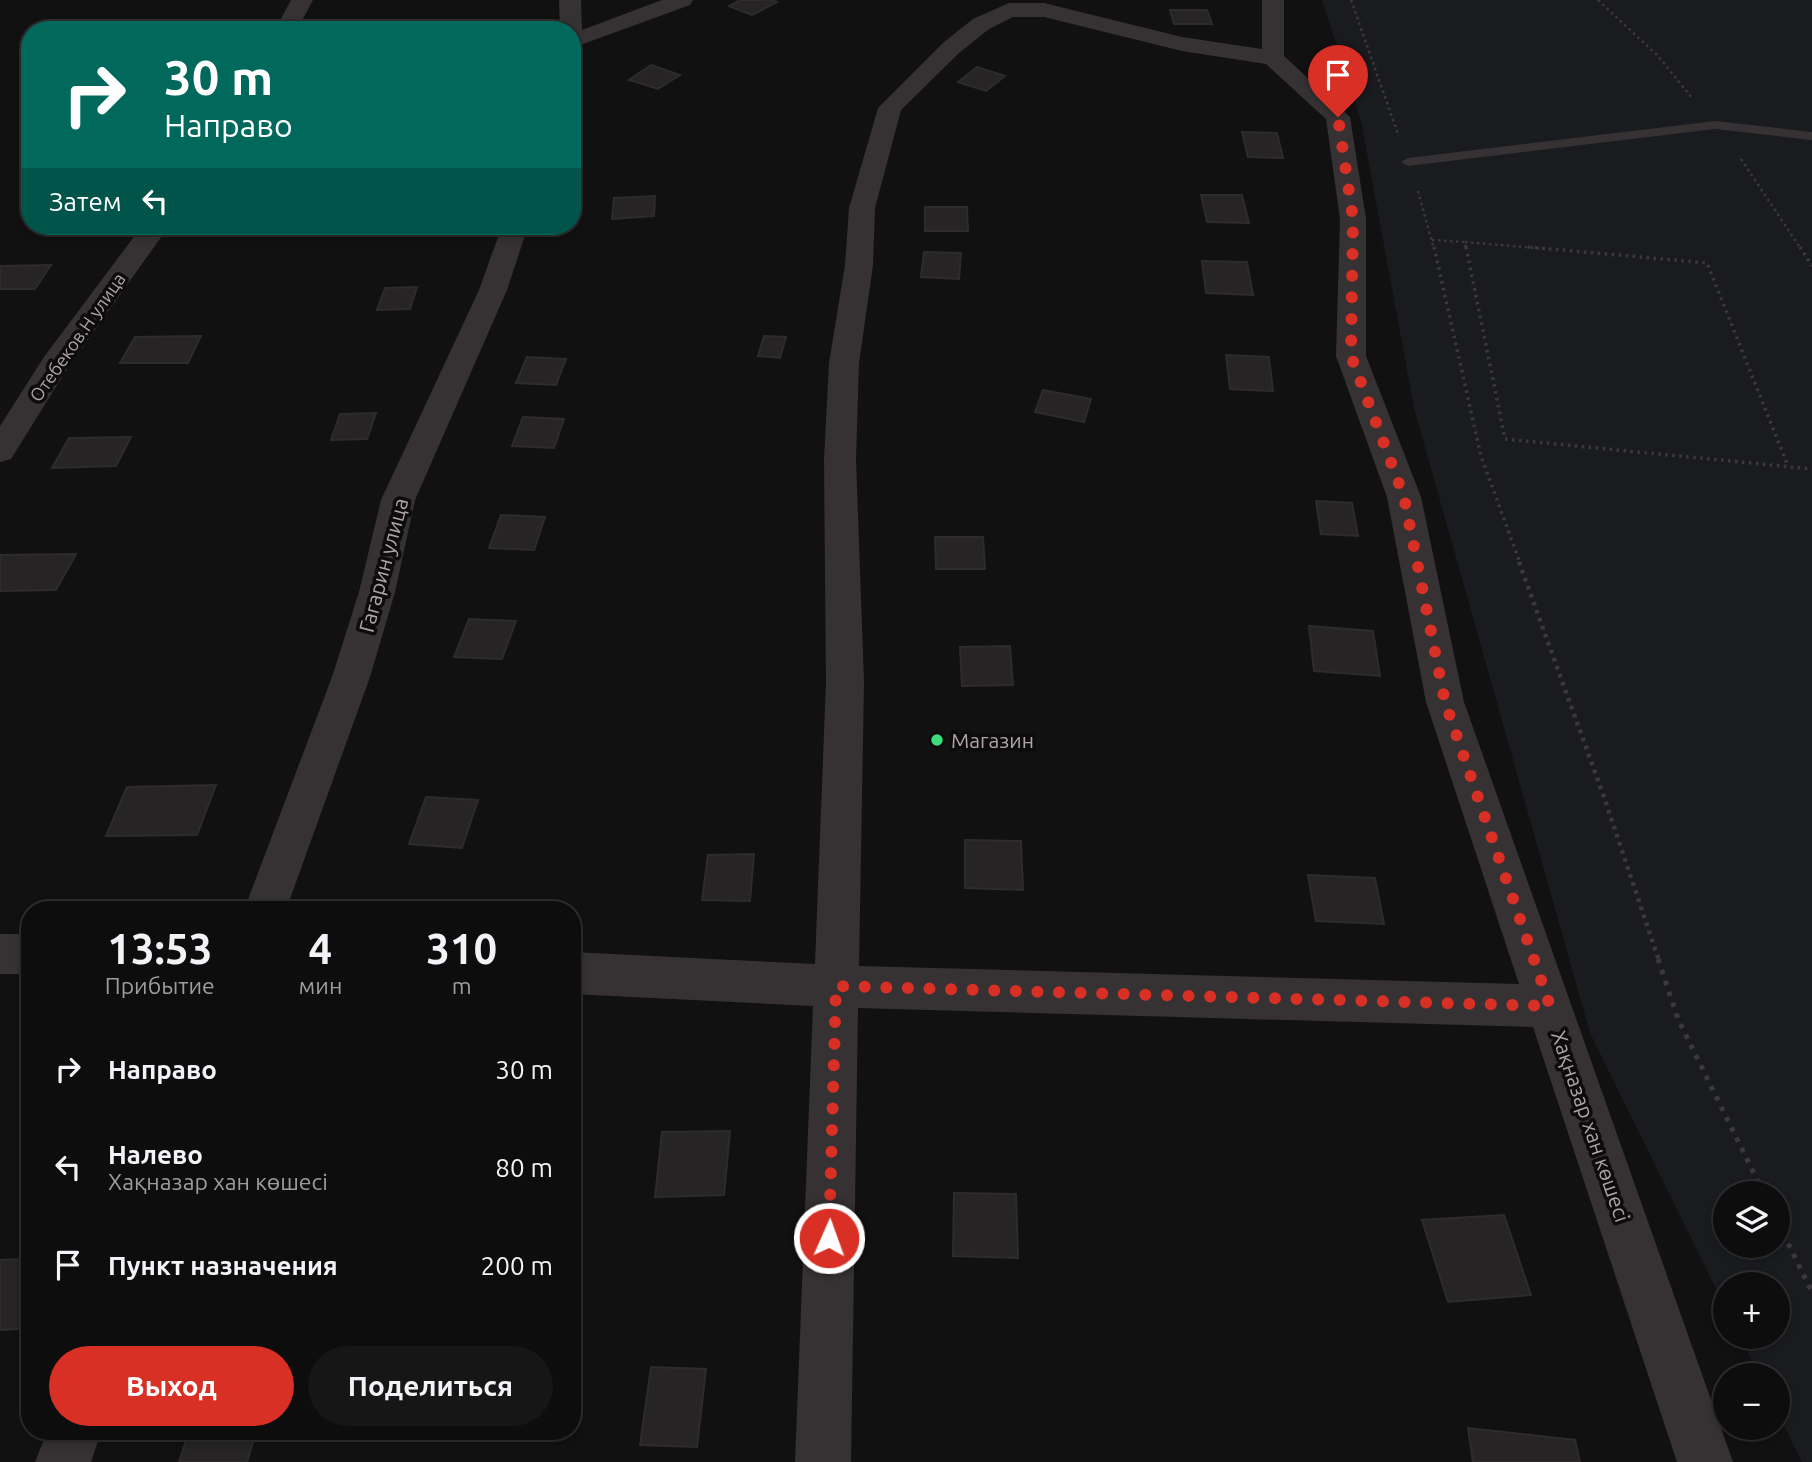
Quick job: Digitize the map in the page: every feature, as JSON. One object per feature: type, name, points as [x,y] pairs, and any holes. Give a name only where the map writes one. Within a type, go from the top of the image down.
[{"type":"street","points":[[291,21],[302,0]]},
{"type":"street","points":[[570,0],[570,21]]},
{"type":"street","points":[[581,38],[682,0]]},
{"type":"street","points":[[822,1462],[845,681],[839,541],[844,363],[859,265],[862,208],[875,154],[891,108],[951,48],[981,24],[1009,10],[1044,10],[1182,44],[1273,58],[1273,0]]},
{"type":"street","name":"Хақназар хан көшесі","points":[[1273,58],[1338,117],[1353,219],[1351,356],[1404,497],[1445,702],[1705,1462]]},
{"type":"street","name":"Отебеков.Н улица","points":[[0,451],[55,364],[149,235]]},
{"type":"street","name":"Гагарин улица","points":[[268,901],[351,677],[377,592],[398,500],[493,290],[512,235]]},
{"type":"street","points":[[0,954],[21,954]]},
{"type":"street","points":[[581,973],[836,986],[1550,1006]]},
{"type":"street","points":[[63,1462],[71,1440]]},
{"type":"lane","points":[[1408,162],[1715,125],[1812,136]]},
{"type":"path","points":[[1351,0],[1408,162],[1432,240],[1481,456],[1604,797],[1678,1019],[1758,1181]]},
{"type":"path","points":[[1432,240],[1707,263],[1788,467]]},
{"type":"path","points":[[1465,242],[1506,439],[1812,469]]},
{"type":"path","points":[[1790,1247],[1812,1292]]},
{"type":"shaded area","points":[[1322,0],[1812,0],[1812,1462],[1802,1462],[1790,1438],[1790,1363],[1753,1363],[1746,1349],[1790,1349],[1790,1272],[1713,1272],[1713,1283],[1590,1033],[1414,408],[1361,121]]},
{"type":"building","points":[[740,0],[777,2],[752,15],[729,6]]},
{"type":"building","points":[[1170,10],[1207,10],[1212,24],[1174,24]]},
{"type":"building","points":[[651,65],[680,75],[658,89],[629,80]]},
{"type":"building","points":[[977,67],[1005,76],[986,91],[958,82]]},
{"type":"building","points":[[1242,132],[1277,133],[1283,158],[1248,157]]},
{"type":"building","points":[[1201,195],[1242,195],[1249,223],[1207,222]]},
{"type":"building","points":[[655,196],[654,216],[612,219],[614,198]]},
{"type":"building","points":[[925,207],[967,207],[968,231],[925,231]]},
{"type":"building","points":[[205,235],[266,235],[265,236]]},
{"type":"building","points":[[924,252],[961,253],[959,279],[921,277]]},
{"type":"building","points":[[1202,261],[1247,262],[1253,295],[1206,293]]},
{"type":"building","points":[[51,265],[35,289],[0,289],[0,266]]},
{"type":"building","points":[[417,287],[410,309],[377,310],[385,288]]},
{"type":"building","points":[[201,336],[188,363],[120,363],[135,337]]},
{"type":"building","points":[[764,336],[786,337],[780,358],[758,356]]},
{"type":"building","points":[[1226,355],[1269,357],[1273,391],[1230,389]]},
{"type":"building","points":[[527,357],[566,359],[556,385],[516,383]]},
{"type":"building","points":[[1043,390],[1091,399],[1084,422],[1035,412]]},
{"type":"building","points":[[376,413],[367,439],[331,440],[340,414]]},
{"type":"building","points":[[523,417],[564,419],[554,448],[512,446]]},
{"type":"building","points":[[131,437],[116,466],[52,468],[69,438]]},
{"type":"building","points":[[1316,501],[1352,503],[1358,536],[1321,534]]},
{"type":"building","points":[[501,515],[545,517],[534,550],[489,548]]},
{"type":"building","points":[[935,537],[983,537],[985,569],[936,569]]},
{"type":"building","points":[[76,554],[56,590],[0,591],[0,555]]},
{"type":"building","points":[[469,619],[516,621],[502,659],[454,657]]},
{"type":"building","points":[[1309,626],[1373,631],[1380,676],[1314,671]]},
{"type":"building","points":[[1010,646],[1013,685],[962,686],[960,647]]},
{"type":"building","points":[[216,785],[197,835],[106,836],[127,787]]},
{"type":"building","points":[[426,797],[478,800],[462,848],[409,844]]},
{"type":"building","points":[[965,840],[1021,841],[1023,890],[965,888]]},
{"type":"building","points":[[754,854],[750,901],[702,900],[708,855]]},
{"type":"building","points":[[1308,875],[1375,878],[1384,924],[1316,921]]},
{"type":"building","points":[[730,1131],[724,1195],[655,1197],[662,1132]]},
{"type":"building","points":[[954,1193],[1016,1194],[1018,1258],[953,1256]]},
{"type":"building","points":[[1504,1215],[1531,1295],[1448,1302],[1422,1220]]},
{"type":"building","points":[[21,1259],[19,1329],[0,1330],[0,1260]]},
{"type":"building","points":[[651,1367],[706,1369],[697,1447],[640,1445]]},
{"type":"building","points":[[1468,1428],[1575,1440],[1580,1462],[1473,1462]]},
{"type":"building","points":[[186,1440],[254,1440],[247,1462],[179,1462]]},
{"type":"place","name":"Магазин","points":[[937,740]]},
{"type":"route","points":[[829,1238],[836,986],[1550,1006],[1445,702],[1404,497],[1351,356],[1353,219],[1338,117]]}]
